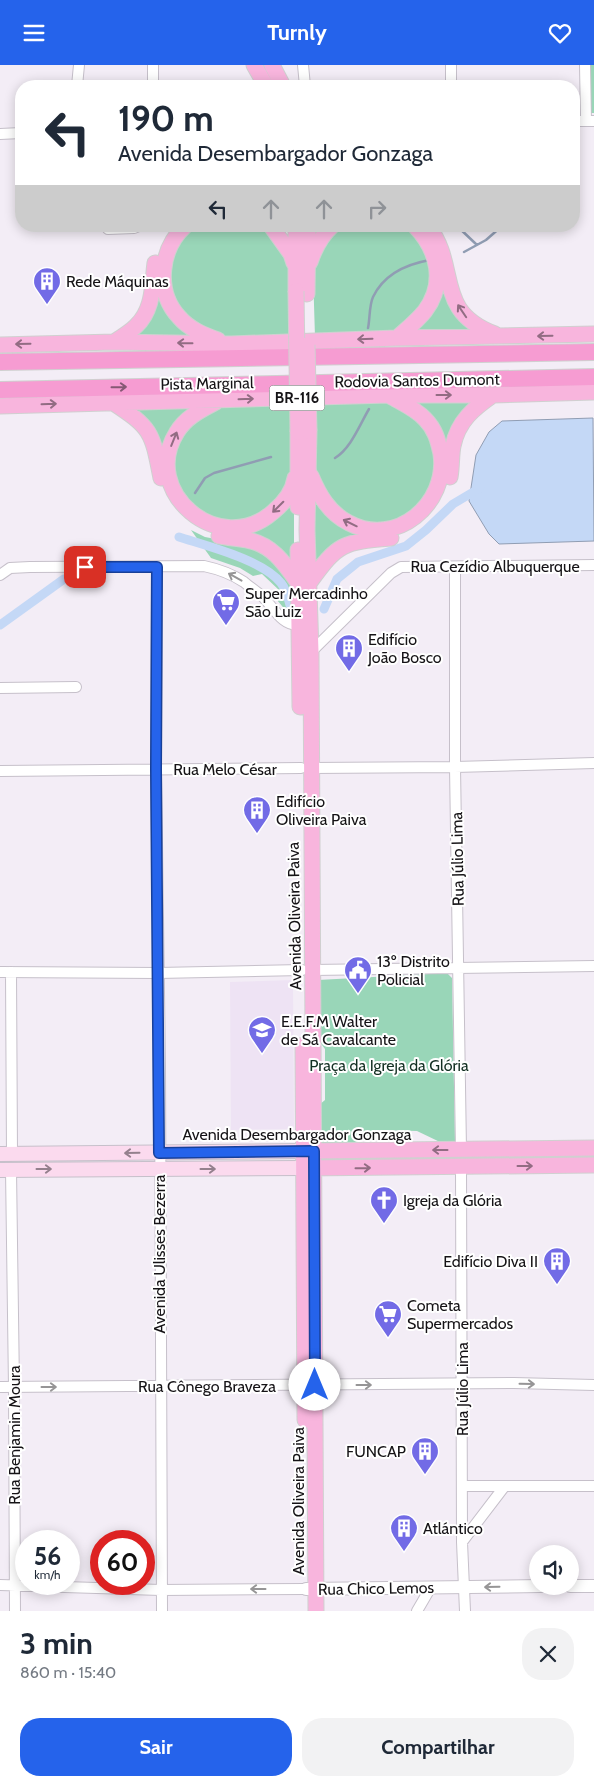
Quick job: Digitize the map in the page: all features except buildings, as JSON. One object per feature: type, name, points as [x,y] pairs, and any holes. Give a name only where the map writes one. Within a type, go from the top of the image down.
[{"type":"highway","name":"Rodovia Santos Dumont","points":[[0,362],[594,352]]},
{"type":"highway","name":"Rodovia Santos Dumont","points":[[0,390],[594,377]]},
{"type":"main road","points":[[254,65],[263,80]]},
{"type":"main road","points":[[272,65],[280,80]]},
{"type":"main road","points":[[114,342],[136,327],[148,310],[158,251],[169,232]]},
{"type":"main road","points":[[180,232],[174,239],[163,269],[164,283],[170,303],[189,327],[202,334],[232,344]]},
{"type":"main road","points":[[276,232],[302,271]]},
{"type":"main road","points":[[297,232],[302,271]]},
{"type":"main road","points":[[302,271],[307,232]]},
{"type":"main road","points":[[302,271],[326,232]]},
{"type":"main road","points":[[397,337],[426,310],[436,287],[435,259],[430,245],[420,232]]},
{"type":"main road","points":[[432,232],[443,251],[450,291],[460,309],[467,319],[477,327],[501,337]]},
{"type":"main road","name":"Avenida Oliveira Paiva","points":[[302,271],[304,583],[311,652],[306,768]]},
{"type":"main road","points":[[0,345],[114,342],[232,344],[397,337],[501,337],[594,334]]},
{"type":"main road","name":"Pista Marginal","points":[[0,406],[389,395],[493,395],[594,392]]},
{"type":"main road","points":[[303,467],[326,505],[349,523],[358,527],[381,529],[411,521],[424,510],[434,494],[441,473],[442,460],[436,433],[426,420],[389,395]]},
{"type":"main road","points":[[112,402],[138,420],[149,433],[156,450],[164,491],[176,512],[185,521],[209,534],[254,541],[267,547],[304,583],[340,548],[358,541],[404,535],[432,515],[448,486],[453,446],[462,422],[475,408],[493,395]]},
{"type":"main road","points":[[219,400],[194,414],[186,421],[175,435],[170,451],[168,469],[170,482],[177,497],[188,511],[210,524],[224,528],[243,528],[268,517],[285,500],[303,467]]},
{"type":"main road","name":"Avenida Oliveira Paiva","points":[[304,583],[299,625],[306,768],[311,1589],[316,1611]]},
{"type":"main road","name":"Avenida Desembargador Gonzaga","points":[[6,1154],[594,1148]]},
{"type":"main road","name":"Avenida Desembargador Gonzaga","points":[[6,1170],[594,1165]]},
{"type":"main road","name":"Avenida Oliveira Paiva","points":[[306,1611],[311,1589]]},
{"type":"street","points":[[77,80],[78,65]]},
{"type":"street","points":[[153,65],[153,80]]},
{"type":"street","points":[[303,65],[304,80]]},
{"type":"street","points":[[451,65],[451,80]]},
{"type":"street","points":[[585,65],[590,121]]},
{"type":"street","points":[[0,133],[15,133]]},
{"type":"street","name":"Rua Cezídio Albuquerque","points":[[311,652],[394,570],[404,565],[454,567],[594,565]]},
{"type":"street","points":[[0,575],[10,568],[30,567],[204,566],[232,575],[263,597],[287,623],[299,625]]},
{"type":"street","name":"Avenida Ulisses Bezerra","points":[[157,567],[156,769],[162,1611]]},
{"type":"street","name":"Rua Júlio Lima","points":[[454,567],[460,1150]]},
{"type":"street","points":[[0,688],[76,687]]},
{"type":"street","name":"Rua Melo César","points":[[0,771],[455,767],[594,763]]},
{"type":"street","points":[[0,972],[158,973],[594,966]]},
{"type":"street","points":[[6,1154],[11,972]]},
{"type":"street","name":"Rua Júlio Lima","points":[[461,1166],[462,1542],[465,1611]]},
{"type":"street","name":"Rua Benjamin Moura","points":[[6,1170],[14,1387],[15,1611]]},
{"type":"street","name":"Rua Cônego Braveza","points":[[0,1387],[594,1385]]},
{"type":"street","points":[[462,1486],[594,1486]]},
{"type":"street","points":[[462,1542],[504,1487]]},
{"type":"street","name":"Rua Chico Lemos","points":[[0,1585],[162,1589],[529,1586]]},
{"type":"street","points":[[579,1586],[594,1586]]},
{"type":"street","points":[[417,1611],[431,1587]]},
{"type":"shaded area","name":"E.E.F.M Walter de Sá Cavalcante","points":[[293,980],[294,1126],[292,1129],[231,1130],[230,982]]},
{"type":"green space","points":[[588,65],[594,65],[594,113],[589,113]]},
{"type":"green space","points":[[186,232],[271,232],[288,256],[292,336],[224,337],[198,329],[171,297],[170,256],[181,237]]},
{"type":"green space","points":[[334,232],[413,232],[433,266],[425,305],[396,330],[376,335],[315,337],[313,272],[318,253]]},
{"type":"green space","points":[[443,267],[482,332],[409,331]]},
{"type":"green space","points":[[160,276],[200,338],[126,339]]},
{"type":"green space","points":[[484,398],[465,413],[456,426],[450,442],[447,483],[438,501],[426,516],[407,529],[394,534],[353,539],[340,544],[327,553],[315,569],[315,494],[325,510],[342,523],[354,529],[382,534],[407,527],[427,513],[440,492],[447,468],[444,443],[431,419],[406,399]]},
{"type":"green space","points":[[382,400],[409,410],[435,441],[436,483],[405,519],[375,525],[337,511],[317,476],[316,402]]},
{"type":"green space","points":[[292,402],[291,478],[272,511],[236,525],[204,517],[175,483],[172,463],[186,426],[217,406]]},
{"type":"green space","points":[[200,404],[175,428],[168,444],[165,461],[167,480],[174,497],[185,511],[198,522],[215,529],[232,532],[250,530],[268,523],[279,513],[294,494],[294,570],[282,554],[269,544],[255,538],[214,531],[200,526],[187,517],[170,493],[166,481],[159,445],[154,433],[144,419],[125,405]]},
{"type":"green space","points":[[191,530],[205,537],[262,548],[290,578],[295,612],[287,612],[277,600],[280,591],[262,574],[253,576],[240,568],[211,558]]},
{"type":"green space","name":"Praça da Igreja da Glória","points":[[447,973],[452,978],[455,1143],[442,1143],[417,1131],[377,1130],[352,1145],[321,1145],[319,1105],[325,1100],[325,1049],[319,1041],[318,980]]},
{"type":"water","points":[[593,418],[594,541],[499,544],[489,534],[469,501],[476,455],[489,432],[502,421]]},
{"type":"waterway","points":[[463,232],[477,245]]},
{"type":"waterway","points":[[464,252],[486,240],[495,232]]},
{"type":"waterway","points":[[368,328],[373,297],[383,282],[405,267],[430,260]]},
{"type":"waterway","points":[[335,458],[346,449],[369,409]]},
{"type":"waterway","points":[[195,493],[205,478],[214,473],[271,457]]},
{"type":"waterway","points":[[324,609],[337,579],[358,562],[406,546],[453,504],[480,488]]},
{"type":"waterway","points":[[179,537],[219,549],[261,567],[281,583],[286,591],[290,605]]},
{"type":"waterway","points":[[0,625],[64,579]]},
{"type":"place","name":"Rede Máquinas","points":[[47,305]]},
{"type":"place","name":"Super Mercadinho São Luiz","points":[[226,626]]},
{"type":"place","name":"Edifício João Bosco","points":[[349,672]]},
{"type":"place","name":"Edifício Oliveira Paiva","points":[[257,834]]},
{"type":"place","name":"13º Distrito Policial","points":[[358,994]]},
{"type":"place","name":"E.E.F.M Walter de Sá Cavalcante","points":[[262,1054]]},
{"type":"place","name":"Igreja da Glória","points":[[384,1224]]},
{"type":"place","name":"Edifício Diva II","points":[[557,1285]]},
{"type":"place","name":"Cometa Supermercados","points":[[388,1338]]},
{"type":"place","name":"FUNCAP","points":[[425,1475]]},
{"type":"place","name":"Atlántico","points":[[404,1552]]},
{"type":"route","points":[[85,567],[157,567],[156,769],[160,1066],[159,1153],[314,1151],[315,1385]]}]
